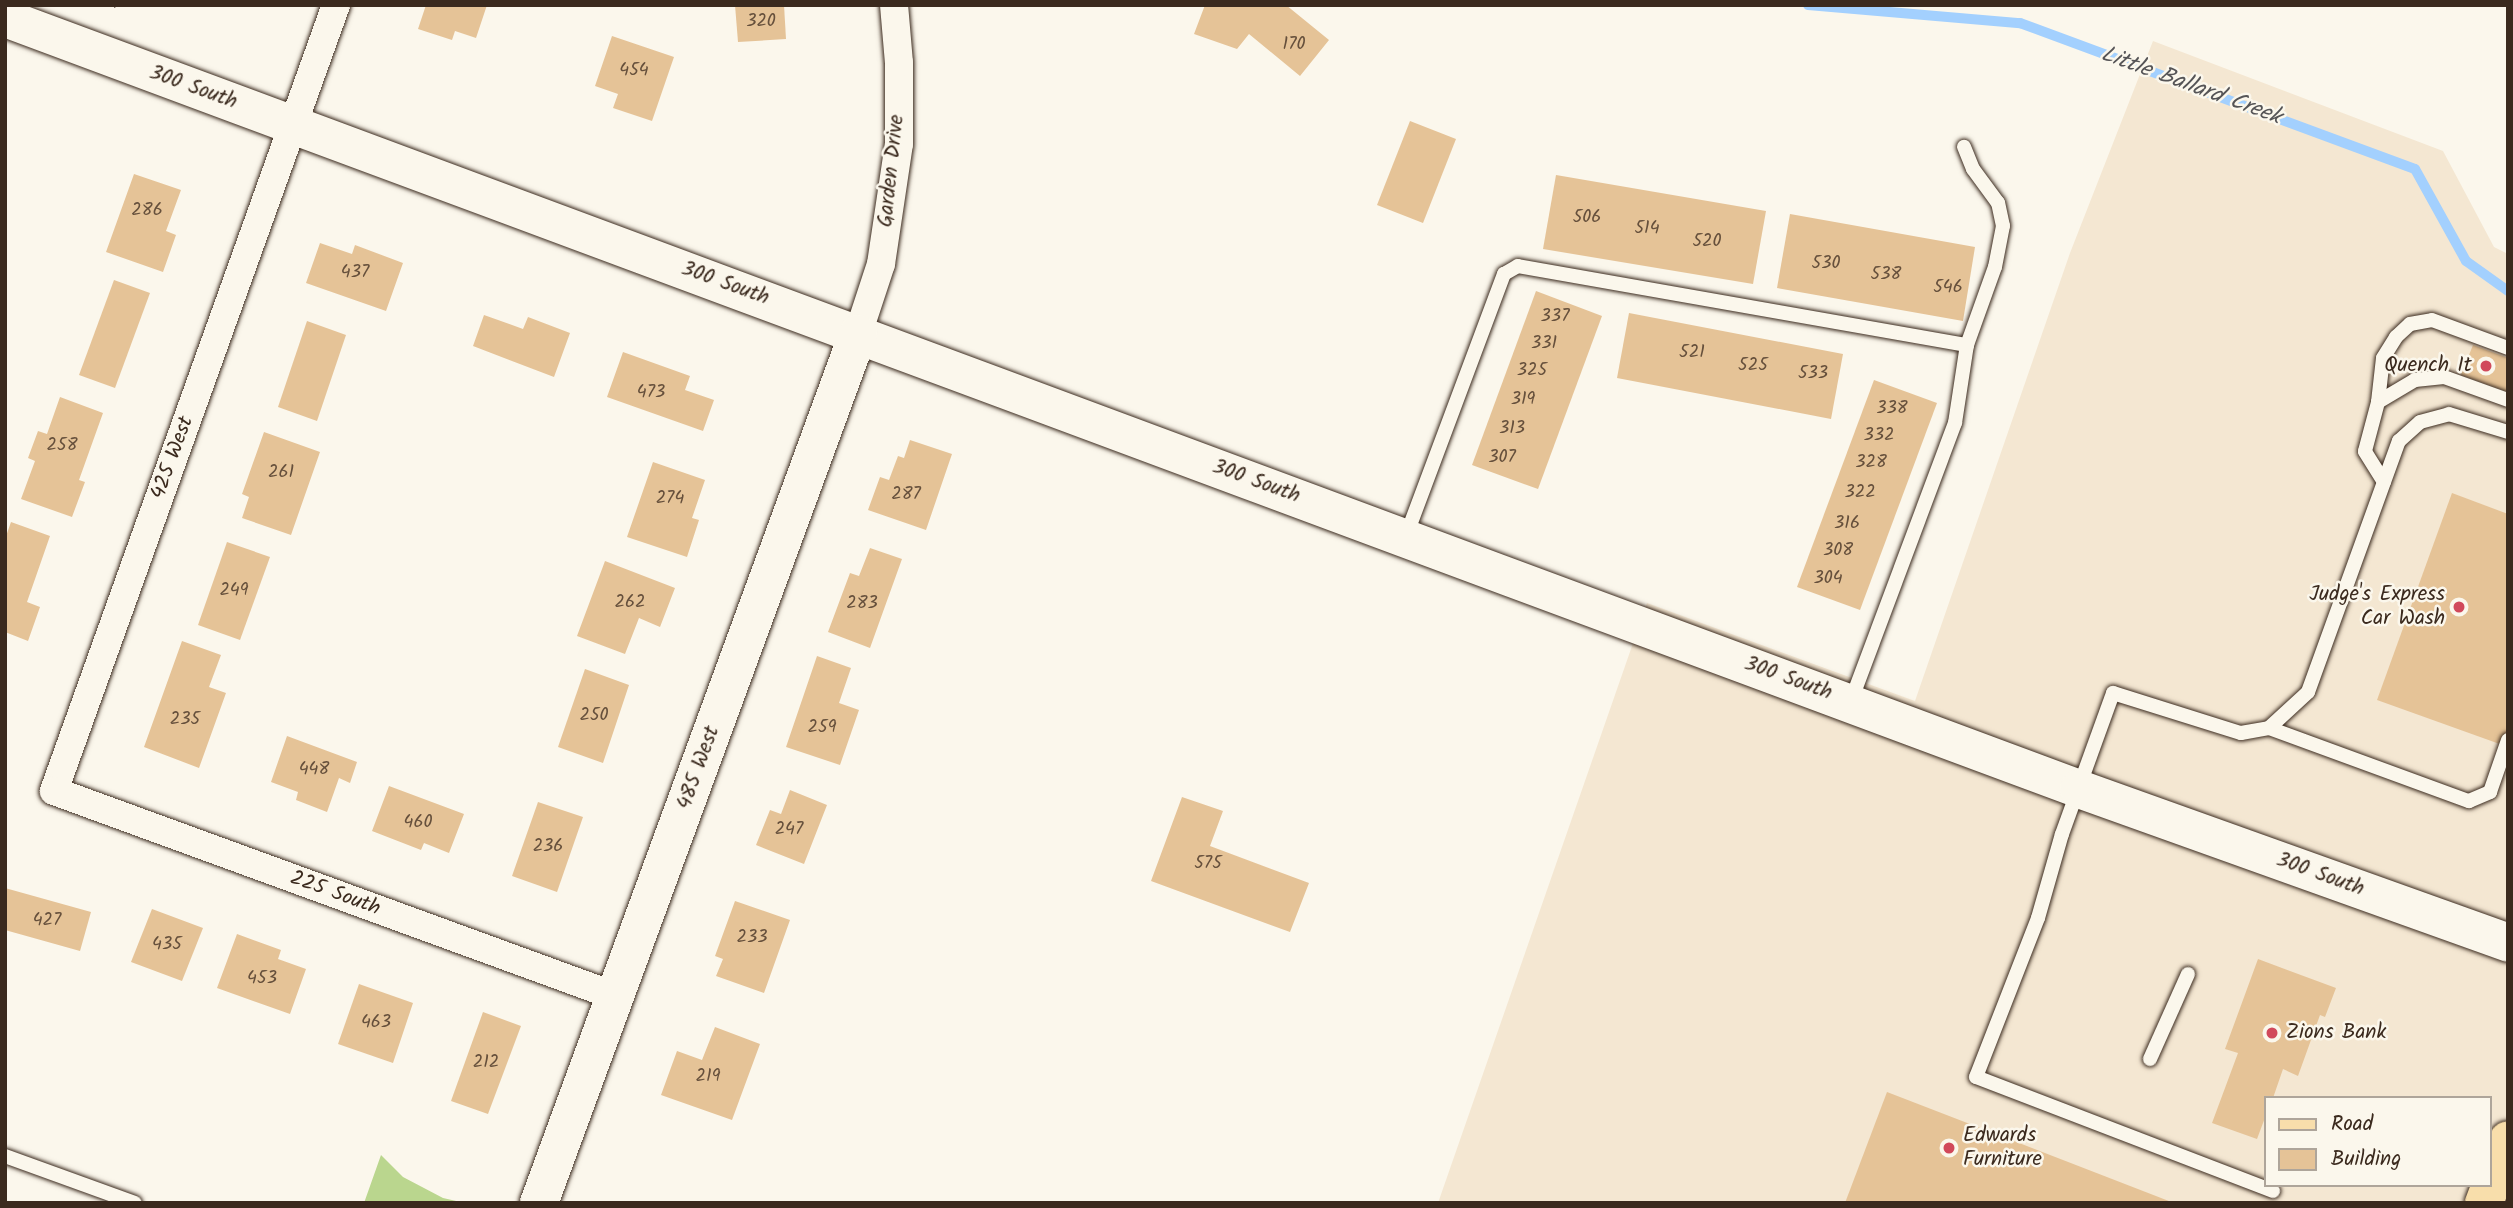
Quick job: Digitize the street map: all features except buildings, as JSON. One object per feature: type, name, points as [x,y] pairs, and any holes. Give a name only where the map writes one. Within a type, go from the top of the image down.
[{"type":"main road","points":[[2492,1182],[2508,1140]]},
{"type":"street","name":"425 West","points":[[54,791],[336,5]]},
{"type":"street","name":"Garden Drive","points":[[858,334],[881,264],[899,144],[899,62],[894,5]]},
{"type":"street","name":"300 South","points":[[5,18],[2079,789],[2508,943]]},
{"type":"street","name":"485 West","points":[[539,1203],[858,334]]},
{"type":"street","name":"225 South","points":[[54,791],[615,996]]},
{"type":"lane","points":[[1850,702],[1955,423],[1967,345],[1995,267],[2003,226],[1998,203],[1973,170],[1964,147]]},
{"type":"lane","points":[[1406,537],[1504,274],[1518,267],[1967,345]]},
{"type":"lane","points":[[2384,482],[2365,450],[2378,402],[2383,358],[2396,337],[2410,324],[2432,320],[2508,348]]},
{"type":"lane","points":[[2378,402],[2415,380],[2444,377],[2508,400]]},
{"type":"lane","points":[[2269,728],[2308,692],[2399,442],[2420,422],[2449,414],[2508,432]]},
{"type":"lane","points":[[2273,1191],[1976,1077],[2038,918],[2062,834],[2113,693],[2241,733],[2269,728],[2469,801],[2490,792],[2508,740]]},
{"type":"lane","points":[[2150,1059],[2188,974]]},
{"type":"lane","points":[[5,1156],[135,1203]]},
{"type":"shaded area","points":[[2153,41],[2443,151],[2494,247],[2508,254],[2508,1203],[1438,1203],[1647,603],[1915,701],[2070,253]]},
{"type":"green space","points":[[381,1155],[403,1177],[443,1198],[465,1203],[364,1203]]},
{"type":"waterway","name":"Little Ballard Creek","points":[[1808,5],[2020,23],[2415,169],[2466,261],[2508,291]]},
{"type":"place","name":"Quench It","points":[[2486,366]]},
{"type":"place","name":"Judge's Express Car Wash","points":[[2459,607]]},
{"type":"place","name":"Zions Bank","points":[[2272,1033]]},
{"type":"place","name":"Edwards Furniture","points":[[1949,1148]]}]
